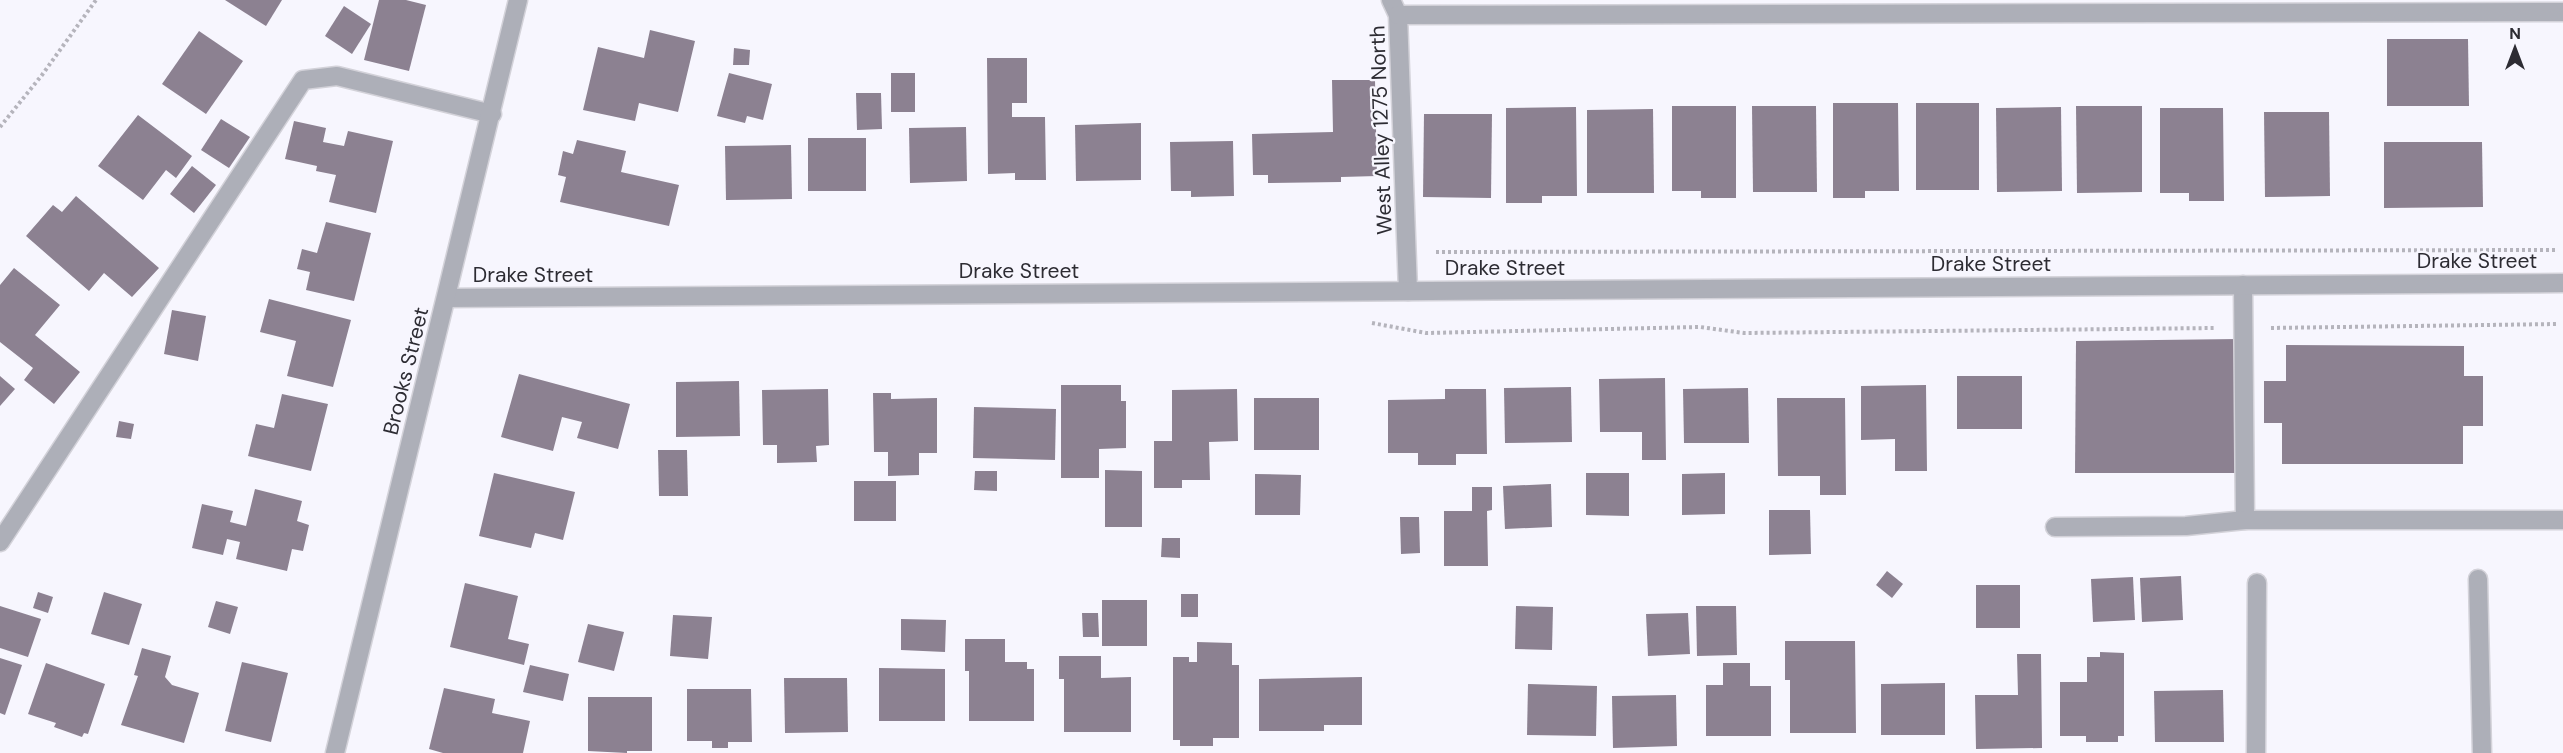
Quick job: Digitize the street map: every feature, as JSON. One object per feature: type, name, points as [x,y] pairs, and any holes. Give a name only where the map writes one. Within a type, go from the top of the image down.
[{"type":"street","name":"Brooks Street","points":[[335,753],[518,0]]},
{"type":"street","name":"West Alley 1275 North","points":[[1408,291],[1395,8],[2563,12]]},
{"type":"street","points":[[0,542],[303,80],[337,76],[492,114]]},
{"type":"street","name":"Drake Street","points":[[447,298],[2563,283]]},
{"type":"street","points":[[2243,285],[2245,520]]},
{"type":"street","points":[[2055,527],[2186,526],[2245,520],[2563,520]]},
{"type":"street","points":[[2478,579],[2482,753]]},
{"type":"street","points":[[2256,753],[2257,583]]},
{"type":"path","points":[[0,127],[42,75],[96,0]]},
{"type":"path","points":[[1368,323],[1426,333],[1700,327],[1744,333],[2558,324]]},
{"type":"building","points":[[225,0],[282,0],[266,26]]},
{"type":"building","points":[[379,0],[406,0],[426,5],[409,71],[364,60]]},
{"type":"building","points":[[344,6],[371,24],[352,54],[325,36]]},
{"type":"building","points":[[650,30],[695,41],[678,112],[639,103],[635,121],[583,110],[598,47],[644,58]]},
{"type":"building","points":[[199,31],[243,61],[206,114],[162,84]]},
{"type":"building","points":[[2387,39],[2468,39],[2469,106],[2387,106]]},
{"type":"building","points":[[734,48],[750,50],[749,65],[733,65]]},
{"type":"building","points":[[987,58],[1027,58],[1027,103],[1012,103],[1012,117],[1045,117],[1046,180],[1015,180],[1015,173],[988,174]]},
{"type":"building","points":[[729,73],[772,84],[763,120],[747,116],[745,123],[717,116]]},
{"type":"building","points":[[891,73],[915,73],[915,112],[891,112]]},
{"type":"building","points":[[1332,80],[1375,80],[1377,176],[1341,177],[1341,182],[1268,183],[1268,175],[1253,175],[1252,134],[1333,132]]},
{"type":"building","points":[[856,93],[881,93],[882,129],[857,130]]},
{"type":"building","points":[[1833,103],[1898,103],[1899,191],[1865,191],[1865,198],[1833,198]]},
{"type":"building","points":[[1916,103],[1979,103],[1979,190],[1916,190]]},
{"type":"building","points":[[1672,106],[1736,106],[1736,198],[1701,198],[1701,191],[1672,191]]},
{"type":"building","points":[[1752,106],[1816,106],[1817,192],[1753,192]]},
{"type":"building","points":[[2076,106],[2142,106],[2142,192],[2077,193]]},
{"type":"building","points":[[1576,107],[1577,196],[1542,196],[1542,203],[1506,203],[1506,108]]},
{"type":"building","points":[[2061,107],[2062,191],[1997,192],[1996,108]]},
{"type":"building","points":[[2160,108],[2223,108],[2224,201],[2189,201],[2189,193],[2160,193]]},
{"type":"building","points":[[1653,109],[1654,193],[1587,193],[1587,110]]},
{"type":"building","points":[[2264,112],[2329,112],[2330,196],[2265,197]]},
{"type":"building","points":[[1424,114],[1492,114],[1491,198],[1423,197]]},
{"type":"building","points":[[138,115],[192,156],[176,178],[166,170],[143,200],[98,166]]},
{"type":"building","points":[[221,119],[250,137],[229,168],[201,150]]},
{"type":"building","points":[[294,121],[326,128],[323,142],[344,146],[348,131],[393,141],[376,213],[329,202],[336,175],[316,171],[317,166],[285,159]]},
{"type":"building","points":[[1141,123],[1141,180],[1076,181],[1075,125]]},
{"type":"building","points":[[966,127],[967,181],[910,183],[909,128]]},
{"type":"building","points":[[808,138],[866,138],[866,191],[808,191]]},
{"type":"building","points":[[577,140],[626,151],[621,172],[679,185],[669,226],[560,202],[566,177],[558,175],[563,151],[573,154]]},
{"type":"building","points":[[1233,141],[1234,196],[1191,197],[1191,191],[1171,191],[1170,142]]},
{"type":"building","points":[[2384,142],[2482,142],[2483,207],[2384,208]]},
{"type":"building","points":[[791,145],[792,199],[726,200],[725,146]]},
{"type":"building","points":[[192,166],[216,185],[194,213],[170,194]]},
{"type":"building","points":[[76,196],[159,268],[132,297],[104,273],[89,291],[26,236],[53,205],[62,212]]},
{"type":"building","points":[[326,222],[371,233],[354,301],[306,290],[310,272],[297,269],[302,249],[317,253]]},
{"type":"building","points":[[14,268],[60,305],[35,335],[80,372],[54,404],[24,380],[33,368],[0,342],[0,285]]},
{"type":"building","points":[[269,299],[351,320],[333,387],[287,376],[296,341],[260,332]]},
{"type":"building","points":[[172,310],[206,316],[198,361],[164,354]]},
{"type":"building","points":[[2238,339],[2238,473],[2075,473],[2076,341]]},
{"type":"building","points":[[2286,345],[2464,346],[2464,376],[2483,376],[2483,426],[2463,426],[2463,464],[2282,464],[2282,423],[2264,423],[2264,381],[2286,381]]},
{"type":"building","points":[[519,374],[630,404],[618,449],[577,438],[582,422],[562,417],[553,451],[501,437]]},
{"type":"building","points":[[0,376],[15,389],[0,406]]},
{"type":"building","points":[[1957,376],[2022,376],[2022,429],[1957,429]]},
{"type":"building","points":[[1665,378],[1666,460],[1642,460],[1642,432],[1600,432],[1599,379]]},
{"type":"building","points":[[739,381],[740,436],[676,437],[676,382]]},
{"type":"building","points":[[1061,385],[1121,385],[1121,401],[1126,401],[1126,448],[1099,449],[1099,478],[1061,478]]},
{"type":"building","points":[[1926,385],[1927,471],[1895,471],[1895,439],[1861,440],[1861,386]]},
{"type":"building","points":[[1571,387],[1572,442],[1505,443],[1504,388]]},
{"type":"building","points":[[1748,388],[1749,443],[1684,443],[1683,389]]},
{"type":"building","points":[[828,389],[829,445],[816,446],[817,462],[777,463],[777,445],[763,445],[762,390]]},
{"type":"building","points":[[1237,389],[1238,441],[1209,442],[1210,480],[1182,480],[1182,488],[1154,488],[1154,441],[1172,441],[1172,390]]},
{"type":"building","points":[[1445,389],[1486,389],[1487,454],[1456,454],[1456,465],[1418,465],[1418,453],[1388,453],[1388,400],[1445,399]]},
{"type":"building","points":[[873,393],[891,393],[891,399],[937,398],[937,453],[919,453],[919,475],[888,476],[888,452],[874,452]]},
{"type":"building","points":[[282,394],[328,404],[311,471],[248,456],[256,424],[274,428]]},
{"type":"building","points":[[1254,398],[1319,398],[1319,450],[1254,450]]},
{"type":"building","points":[[1777,398],[1845,398],[1846,495],[1820,495],[1820,476],[1778,476]]},
{"type":"building","points":[[974,407],[1056,409],[1055,460],[973,458]]},
{"type":"building","points":[[119,421],[134,424],[131,439],[116,437]]},
{"type":"building","points":[[658,450],[687,450],[688,496],[659,496]]},
{"type":"building","points":[[1105,470],[1142,471],[1142,527],[1105,527]]},
{"type":"building","points":[[975,471],[997,471],[997,491],[974,490]]},
{"type":"building","points":[[494,473],[575,492],[563,540],[535,533],[531,548],[479,536]]},
{"type":"building","points":[[1586,473],[1629,473],[1629,516],[1586,515]]},
{"type":"building","points":[[1725,473],[1725,514],[1682,515],[1682,474]]},
{"type":"building","points":[[1255,474],[1301,475],[1300,515],[1255,515]]},
{"type":"building","points":[[854,481],[896,481],[896,521],[854,521]]},
{"type":"building","points":[[1551,484],[1552,527],[1505,529],[1503,486]]},
{"type":"building","points":[[1472,487],[1492,487],[1492,510],[1487,511],[1488,566],[1444,566],[1444,511],[1472,511]]},
{"type":"building","points":[[255,489],[302,501],[297,521],[309,525],[303,551],[292,549],[287,571],[236,559],[240,542],[227,539],[223,555],[192,548],[202,504],[233,511],[230,522],[246,526]]},
{"type":"building","points":[[1769,510],[1810,510],[1811,554],[1769,555]]},
{"type":"building","points":[[1400,517],[1419,517],[1420,553],[1401,554]]},
{"type":"building","points":[[1162,538],[1180,538],[1180,558],[1161,557]]},
{"type":"building","points":[[1887,571],[1903,584],[1892,598],[1876,585]]},
{"type":"building","points":[[2181,576],[2183,620],[2142,622],[2140,578]]},
{"type":"building","points":[[2133,577],[2135,620],[2093,622],[2091,579]]},
{"type":"building","points":[[465,583],[518,596],[508,639],[529,644],[524,665],[450,647]]},
{"type":"building","points":[[1976,585],[2020,585],[2020,628],[1976,628]]},
{"type":"building","points":[[38,592],[53,597],[48,613],[33,608]]},
{"type":"building","points":[[104,592],[142,604],[129,645],[91,634]]},
{"type":"building","points":[[1181,594],[1198,594],[1198,617],[1181,617]]},
{"type":"building","points":[[1102,600],[1147,600],[1147,646],[1102,646]]},
{"type":"building","points":[[216,601],[238,607],[230,634],[208,627]]},
{"type":"building","points":[[0,606],[41,619],[28,657],[0,648]]},
{"type":"building","points":[[1516,606],[1553,607],[1552,650],[1515,649]]},
{"type":"building","points":[[1696,606],[1736,606],[1737,655],[1697,656]]},
{"type":"building","points":[[1082,613],[1098,613],[1099,637],[1083,637]]},
{"type":"building","points":[[1688,613],[1690,654],[1648,656],[1646,614]]},
{"type":"building","points":[[673,615],[712,617],[708,659],[670,656]]},
{"type":"building","points":[[901,619],[946,620],[945,652],[901,650]]},
{"type":"building","points":[[588,624],[624,632],[614,671],[578,662]]},
{"type":"building","points":[[965,639],[1005,639],[1005,662],[1027,662],[1027,669],[1034,669],[1034,721],[969,721],[969,671],[965,671]]},
{"type":"building","points":[[1785,641],[1855,641],[1856,733],[1790,733],[1790,680],[1785,680]]},
{"type":"building","points":[[1197,642],[1232,643],[1232,665],[1239,665],[1239,738],[1213,738],[1213,746],[1180,746],[1180,740],[1173,740],[1173,657],[1189,657],[1189,662],[1197,662]]},
{"type":"building","points":[[142,648],[171,656],[165,677],[172,685],[199,693],[184,743],[121,725],[138,676],[134,675]]},
{"type":"building","points":[[2100,652],[2124,653],[2124,736],[2118,736],[2118,742],[2086,742],[2086,736],[2060,736],[2060,682],[2087,682],[2087,657],[2100,657]]},
{"type":"building","points":[[2017,654],[2041,654],[2042,748],[1976,749],[1975,695],[2018,695]]},
{"type":"building","points":[[1059,656],[1101,656],[1101,678],[1131,677],[1131,732],[1064,732],[1064,679],[1059,679]]},
{"type":"building","points":[[0,658],[22,665],[5,715],[0,713]]},
{"type":"building","points":[[242,662],[288,673],[271,742],[225,731]]},
{"type":"building","points":[[46,663],[105,684],[88,734],[84,733],[82,737],[54,727],[56,723],[28,714]]},
{"type":"building","points":[[1723,663],[1750,663],[1750,686],[1771,686],[1771,736],[1706,736],[1706,685],[1723,685]]},
{"type":"building","points":[[530,665],[569,674],[563,701],[523,692]]},
{"type":"building","points":[[879,668],[945,669],[945,721],[879,721]]},
{"type":"building","points":[[1362,677],[1362,725],[1324,725],[1324,731],[1259,731],[1259,679]]},
{"type":"building","points":[[784,678],[847,678],[848,732],[785,733]]},
{"type":"building","points":[[1945,683],[1945,735],[1881,735],[1881,684]]},
{"type":"building","points":[[1528,684],[1597,686],[1596,736],[1527,735]]},
{"type":"building","points":[[444,688],[495,699],[492,713],[530,721],[523,753],[443,753],[429,749]]},
{"type":"building","points":[[687,689],[751,689],[752,742],[728,742],[728,748],[712,748],[712,741],[687,741]]},
{"type":"building","points":[[2223,690],[2224,742],[2155,742],[2154,691]]},
{"type":"building","points":[[1676,695],[1677,746],[1613,748],[1612,696]]},
{"type":"building","points":[[588,697],[652,697],[652,751],[627,751],[627,753],[588,751]]}]
